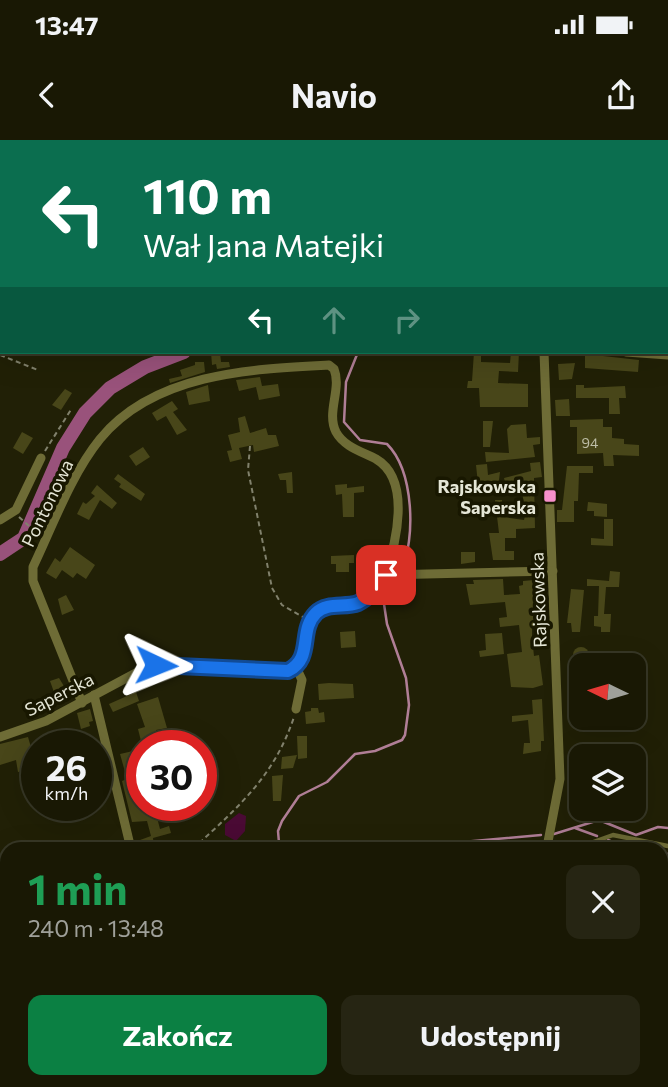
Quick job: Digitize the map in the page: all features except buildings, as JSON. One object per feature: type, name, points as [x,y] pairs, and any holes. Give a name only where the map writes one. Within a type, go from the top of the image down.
[{"type":"street","name":"Rajskowska","points":[[544,354],[560,779],[548,842]]},
{"type":"street","name":"Pontonowa","points":[[82,703],[32,572],[88,457],[101,438],[159,393],[197,382],[271,367],[329,365],[336,374],[333,411],[336,432],[350,446],[379,461],[392,477],[397,524],[389,575]]},
{"type":"street","points":[[0,520],[16,510],[41,458]]},
{"type":"street","points":[[296,709],[302,680],[296,667],[305,655],[310,621],[320,609],[363,601],[389,575],[552,571]]},
{"type":"street","name":"Saperska","points":[[0,737],[46,721],[156,665],[280,673],[296,667]]},
{"type":"street","points":[[94,695],[129,842]]},
{"type":"lane","points":[[593,842],[613,835],[648,842]]},
{"type":"path","points":[[0,355],[38,370]]},
{"type":"path","points":[[41,458],[72,408]]},
{"type":"path","points":[[250,446],[248,470],[272,588],[282,605],[310,621]]},
{"type":"path","points":[[17,516],[43,538]]},
{"type":"path","points":[[200,842],[265,778],[277,759],[296,709]]},
{"type":"shaded area","points":[[239,813],[246,816],[245,831],[236,841],[225,835],[225,824]]},
{"type":"waterway","points":[[0,554],[24,538],[63,448],[85,413],[110,388],[145,367],[179,354]]},
{"type":"waterway","points":[[357,354],[346,382],[344,422],[360,440],[387,444],[403,471],[410,505],[410,524],[406,558],[401,572]]},
{"type":"waterway","points":[[279,842],[278,831],[282,821],[299,796],[327,782],[355,754],[375,751],[402,740],[405,735],[409,705],[406,678],[387,624],[384,604],[388,592],[398,578]]},
{"type":"waterway","points":[[554,834],[599,820],[636,835],[658,827],[668,828]]},
{"type":"waterway","points":[[575,828],[597,836]]},
{"type":"waterway","points":[[462,842],[541,835]]},
{"type":"waterway","points":[[608,840],[613,842]]},
{"type":"place","name":"Rajskowska Saperska","points":[[550,496]]},
{"type":"route","points":[[156,665],[280,673],[288,671],[296,667],[305,655],[309,626],[320,609],[363,601],[386,575]]}]
